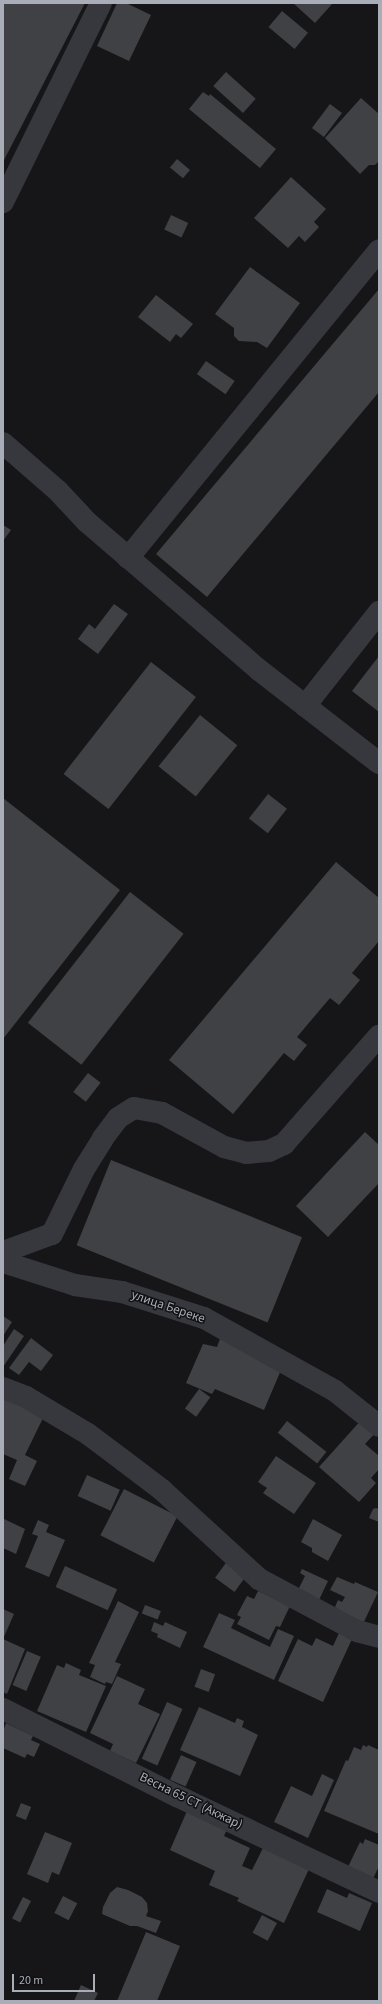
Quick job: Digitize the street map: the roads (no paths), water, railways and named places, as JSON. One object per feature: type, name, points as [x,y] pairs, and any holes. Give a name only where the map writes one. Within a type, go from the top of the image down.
[{"type":"street","points":[[3,202],[101,3]]},
{"type":"street","points":[[128,558],[379,250]]},
{"type":"street","points":[[3,443],[58,491],[87,522],[258,670],[379,763]]},
{"type":"street","points":[[305,706],[379,612]]},
{"type":"street","points":[[3,1252],[52,1234],[84,1169],[103,1138],[118,1118],[134,1108],[162,1113],[224,1147],[246,1153],[269,1151],[284,1144],[379,1036]]},
{"type":"street","name":"улица Береке","points":[[3,1262],[76,1285],[122,1292],[204,1318],[335,1391],[379,1426]]},
{"type":"street","points":[[3,1388],[26,1397],[81,1431],[124,1461],[162,1490],[259,1579],[358,1631],[379,1637]]},
{"type":"street","name":"Весна 65 СТ (Акжар)","points":[[3,1709],[177,1796],[379,1892]]}]
